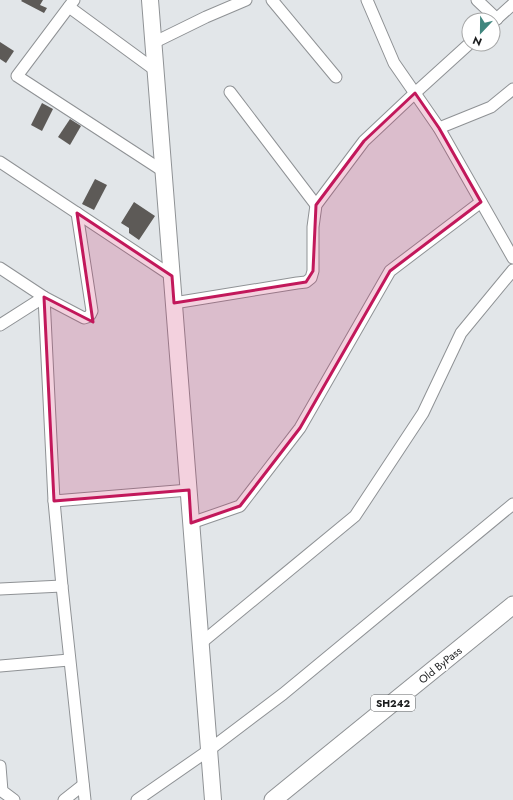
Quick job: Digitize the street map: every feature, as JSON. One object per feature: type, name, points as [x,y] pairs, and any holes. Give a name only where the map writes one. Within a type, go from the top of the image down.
[{"type":"main road","points":[[150,0],[213,800]]},
{"type":"main road","name":"Old ByPass","points":[[273,800],[513,605]]},
{"type":"street","points":[[153,43],[206,17],[246,0]]},
{"type":"street","points":[[272,0],[336,77]]},
{"type":"street","points":[[367,0],[394,63],[439,128],[513,258]]},
{"type":"street","points":[[478,0],[488,12]]},
{"type":"street","points":[[155,70],[72,4],[17,76],[163,171]]},
{"type":"street","points":[[501,15],[513,4]]},
{"type":"street","points":[[174,303],[306,282],[311,278],[313,271],[313,227],[316,205],[364,141],[461,51]]},
{"type":"street","points":[[439,128],[491,107],[513,89]]},
{"type":"street","points":[[230,92],[316,205]]},
{"type":"street","points":[[0,162],[172,276]]},
{"type":"street","points":[[191,523],[240,506],[300,428],[390,271],[481,202]]},
{"type":"street","points":[[0,268],[44,297],[84,318],[91,315],[92,312],[77,214]]},
{"type":"street","points":[[201,643],[354,516],[423,413],[461,333],[513,270]]},
{"type":"street","points":[[0,325],[44,297]]},
{"type":"street","points":[[44,297],[54,501],[69,660],[85,800]]},
{"type":"street","points":[[54,501],[189,490]]},
{"type":"street","points":[[136,800],[209,750],[283,694],[513,504]]},
{"type":"street","points":[[0,589],[62,586]]},
{"type":"street","points":[[0,666],[69,660]]},
{"type":"street","points":[[0,766],[2,791],[14,800]]},
{"type":"street","points":[[64,800],[83,785]]},
{"type":"highlighted area","points":[[415,93],[439,128],[481,202],[390,271],[300,428],[240,506],[191,523],[189,490],[54,501],[44,297],[93,322],[77,213],[172,276],[174,303],[306,282],[313,271],[316,205],[364,141]]},
{"type":"building","points":[[43,0],[40,5],[47,8],[44,13],[21,1]]},
{"type":"building","points":[[0,42],[14,51],[6,63],[0,59]]},
{"type":"building","points":[[42,103],[53,109],[42,131],[31,125]]},
{"type":"building","points":[[70,119],[81,126],[70,145],[58,137]]},
{"type":"building","points":[[95,179],[107,185],[94,210],[82,204]]},
{"type":"building","points":[[134,202],[155,216],[139,240],[129,233],[129,228],[121,223]]}]
